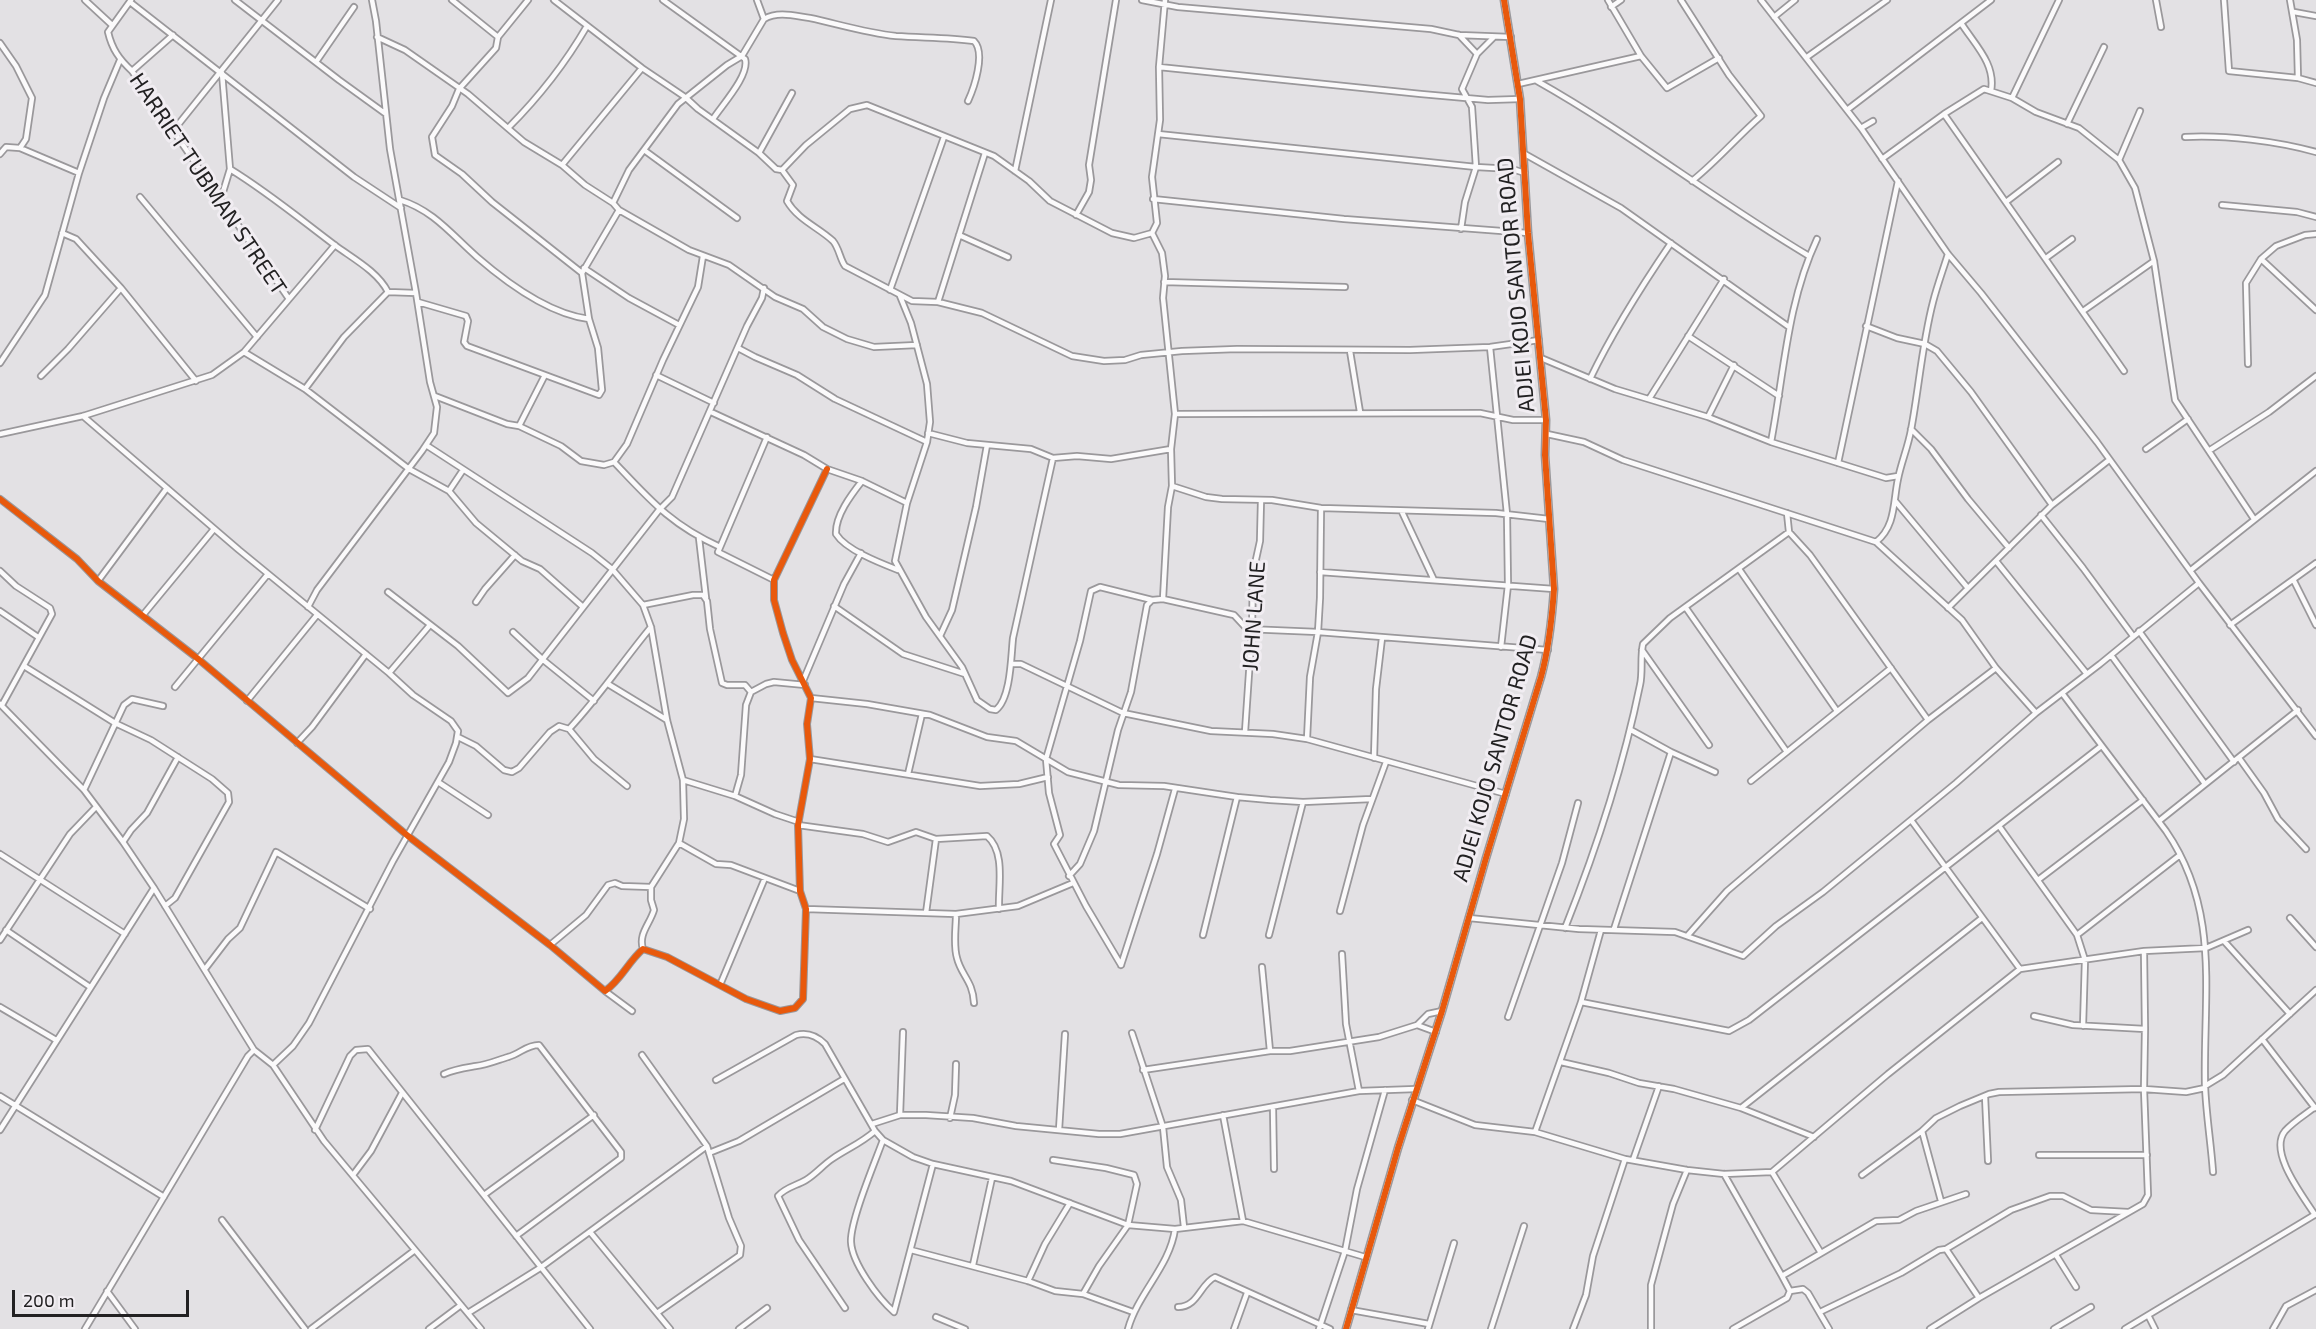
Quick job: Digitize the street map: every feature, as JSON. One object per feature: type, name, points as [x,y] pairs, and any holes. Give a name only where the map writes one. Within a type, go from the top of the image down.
[{"type":"street","points":[[85,0],[112,25]]},
{"type":"street","points":[[235,0],[386,114]]},
{"type":"street","points":[[173,131],[222,73],[278,0]]},
{"type":"street","points":[[308,607],[317,590],[426,445],[434,432],[436,423],[435,396],[430,382],[386,114],[372,0]]},
{"type":"street","points":[[452,0],[498,36]]},
{"type":"street","points":[[528,0],[498,36],[496,48],[459,89],[452,106],[432,137],[435,155],[462,174],[492,202],[583,270],[679,325]]},
{"type":"street","points":[[554,0],[642,68],[685,97],[759,153],[776,169],[782,170],[794,185],[787,201],[792,210],[836,244],[839,257],[845,266],[912,301],[938,302],[982,313],[1054,348],[1087,359],[1125,360],[1141,355],[1237,349],[1350,351],[1490,347],[1539,339]]},
{"type":"street","points":[[663,0],[742,56],[747,65],[744,75],[712,119]]},
{"type":"street","points":[[757,0],[764,19]]},
{"type":"street","points":[[1015,171],[1051,0]]},
{"type":"street","points":[[1076,215],[1090,187],[1089,165],[1116,0]]},
{"type":"street","points":[[1142,0],[1265,15],[1431,29],[1459,35],[1511,37]]},
{"type":"street","name":"ADJEI KOJO SANTOR ROAD","points":[[1346,1329],[1365,1257],[1412,1101],[1436,1032],[1548,650],[1554,589],[1545,455],[1546,420],[1528,233],[1520,99],[1504,0]]},
{"type":"street","points":[[1608,0],[1641,56],[1667,88],[1719,58]]},
{"type":"street","points":[[1611,7],[1621,0]]},
{"type":"street","points":[[1681,0],[1729,75],[1761,116],[1718,160],[1692,181]]},
{"type":"street","points":[[1761,0],[1808,57],[1861,128],[1948,254],[2097,442],[2230,625],[2316,736]]},
{"type":"street","points":[[1774,17],[1795,0]]},
{"type":"street","points":[[1808,57],[1887,0]]},
{"type":"street","points":[[1846,110],[1991,0]]},
{"type":"street","points":[[2012,98],[2059,0]]},
{"type":"street","points":[[2156,0],[2161,27]]},
{"type":"street","points":[[2224,0],[2229,71],[2298,78],[2316,83]]},
{"type":"street","points":[[2290,0],[2294,12],[2297,40],[2298,78]]},
{"type":"street","points":[[0,363],[45,296],[79,173],[104,98],[120,60],[111,45],[108,32],[130,1],[354,177],[401,208]]},
{"type":"street","points":[[782,170],[806,145],[850,109],[867,105],[994,156],[1050,201],[1123,237],[1134,238],[1152,233],[1157,223],[1152,177],[1158,134],[1159,68],[1164,2]]},
{"type":"street","points":[[316,62],[354,7]]},
{"type":"street","points":[[2294,12],[2316,16]]},
{"type":"street","points":[[613,203],[629,170],[685,97],[742,56],[764,19],[781,14],[895,36],[935,36],[974,41],[979,50],[978,67],[976,83],[968,101]]},
{"type":"street","points":[[1961,23],[1991,69],[1993,80],[1991,91]]},
{"type":"street","points":[[508,128],[529,108],[570,57],[587,26]]},
{"type":"street","points":[[132,71],[173,35]]},
{"type":"street","points":[[1459,35],[1477,54]]},
{"type":"street","points":[[377,37],[405,50],[459,89],[524,142],[562,165],[585,185],[613,203],[618,210],[671,241],[729,265],[774,297],[803,309],[823,327],[847,339],[874,347],[917,345]]},
{"type":"street","points":[[1461,229],[1465,202],[1476,167],[1472,107],[1462,89],[1477,54],[1494,37]]},
{"type":"street","points":[[0,43],[16,66],[32,98],[26,139],[20,148]]},
{"type":"street","points":[[2067,124],[2104,47]]},
{"type":"street","points":[[1518,84],[1641,56]]},
{"type":"street","name":"HARRIET TUBMAN STREET","points":[[0,434],[83,416],[196,381],[231,363],[244,352],[289,299],[132,71],[120,60]]},
{"type":"street","points":[[562,165],[642,68]]},
{"type":"street","points":[[1159,68],[1467,98],[1520,99]]},
{"type":"street","points":[[219,198],[230,170],[222,73]]},
{"type":"street","points":[[1537,81],[1612,125],[1692,181],[1809,256]]},
{"type":"street","points":[[1881,159],[1979,91],[1991,91],[2012,98],[2036,112],[2083,131],[2119,160],[2135,188],[2154,261],[2175,400],[2254,519]]},
{"type":"street","points":[[759,153],[792,93]]},
{"type":"street","points":[[2119,160],[2140,111]]},
{"type":"street","points":[[1944,114],[2124,370]]},
{"type":"street","points":[[1861,128],[1873,121]]},
{"type":"street","points":[[1158,134],[1512,169],[1525,173]]},
{"type":"street","points":[[2185,137],[2202,136],[2292,145],[2316,152]]},
{"type":"street","points":[[890,290],[944,137]]},
{"type":"street","points":[[0,154],[6,147],[20,148],[79,173]]},
{"type":"street","points":[[644,150],[737,218]]},
{"type":"street","points":[[938,302],[985,153]]},
{"type":"street","points":[[1523,153],[1621,208],[1789,327]]},
{"type":"street","points":[[2006,202],[2058,162]]},
{"type":"street","points":[[230,170],[268,192],[384,284],[388,292]]},
{"type":"street","points":[[1838,463],[1898,181]]},
{"type":"street","points":[[140,197],[257,337]]},
{"type":"street","points":[[1153,199],[1461,229],[1528,233]]},
{"type":"street","points":[[400,200],[418,206],[436,219],[477,257],[542,304],[573,317],[589,319]]},
{"type":"street","points":[[2222,206],[2289,211],[2316,217]]},
{"type":"street","points":[[418,302],[466,316],[468,321],[464,342],[467,346],[599,395],[602,390],[598,348],[589,319],[583,270],[618,210]]},
{"type":"street","points":[[62,232],[76,239],[121,288],[196,381]]},
{"type":"street","points":[[1152,233],[1162,253],[1164,282],[1162,298],[1174,414],[1171,449],[1172,486],[1168,507],[1163,599]]},
{"type":"street","points":[[2248,364],[2246,283],[2261,259],[2276,246],[2305,234],[2316,234]]},
{"type":"street","points":[[959,235],[1008,257]]},
{"type":"street","points":[[1771,442],[1789,327],[1809,256],[1817,239]]},
{"type":"street","points":[[2046,258],[2072,239]]},
{"type":"street","points":[[1590,379],[1607,343],[1632,301],[1671,243]]},
{"type":"street","points":[[289,299],[335,245]]},
{"type":"street","points":[[1876,542],[1884,536],[1890,526],[1896,502],[1898,476],[1902,470],[1911,429],[1932,303],[1948,254]]},
{"type":"street","points":[[435,396],[519,426],[561,446],[580,461],[604,465],[614,462],[627,444],[656,375],[698,287],[703,256]]},
{"type":"street","points":[[2261,259],[2316,310]]},
{"type":"street","points":[[2083,311],[2154,261]]},
{"type":"street","points":[[1649,399],[1724,279]]},
{"type":"street","points":[[1164,282],[1345,287]]},
{"type":"street","points":[[41,376],[121,288]]},
{"type":"street","points":[[388,592],[458,646],[508,693],[528,678],[612,569],[672,497],[762,298],[764,288]]},
{"type":"street","points":[[305,389],[344,338],[388,292],[416,293]]},
{"type":"street","points":[[900,296],[917,345],[930,402],[927,442],[907,503],[895,559],[926,617],[965,674],[977,700],[990,709],[996,710],[1002,705],[1011,664],[1012,638],[1053,458]]},
{"type":"street","points":[[1866,326],[1897,338],[1925,344],[1946,360],[2052,505]]},
{"type":"street","points":[[1689,336],[1779,396]]},
{"type":"street","points":[[1490,347],[1508,514],[1508,585],[1501,647]]},
{"type":"street","points":[[738,348],[797,375],[835,399],[927,442]]},
{"type":"street","points":[[1350,351],[1360,412]]},
{"type":"street","points":[[244,352],[305,389],[409,469],[449,491],[476,523],[522,561],[540,569],[583,607]]},
{"type":"street","points":[[1541,358],[1590,379],[1707,417],[1771,442],[1886,478],[1898,476]]},
{"type":"street","points":[[1707,417],[1734,365]]},
{"type":"street","points":[[519,426],[545,375]]},
{"type":"street","points":[[656,375],[714,403]]},
{"type":"street","points":[[2210,450],[2269,412],[2316,375]]},
{"type":"street","points":[[711,412],[804,455],[827,469],[862,481],[907,503]]},
{"type":"street","points":[[1174,414],[1480,412],[1497,418],[1546,420]]},
{"type":"street","points":[[83,416],[413,695],[451,721],[458,731],[449,762],[309,1023],[293,1046],[273,1065]]},
{"type":"street","points":[[2146,448],[2188,419]]},
{"type":"street","points":[[1911,429],[1931,449],[1968,499],[2009,548]]},
{"type":"street","points":[[928,433],[968,443],[1031,449],[1053,458],[1077,456],[1111,459],[1171,449]]},
{"type":"street","points":[[1546,434],[1584,442],[1623,460],[1876,542],[1962,620],[1996,668],[2036,713]]},
{"type":"street","points":[[767,437],[719,554],[774,580]]},
{"type":"street","points":[[426,445],[591,552],[612,569],[643,605],[651,627],[667,720],[683,780],[684,819],[679,843],[651,887],[654,910],[644,931],[641,942],[643,949]]},
{"type":"street","points":[[940,636],[952,610],[976,507],[987,445]]},
{"type":"street","points":[[1948,608],[2052,505],[2109,460]]},
{"type":"street","points":[[614,462],[659,510],[699,537],[720,547]]},
{"type":"street","points":[[643,949],[667,957],[746,999],[780,1011],[799,1005],[802,999],[806,909],[800,891],[799,823],[810,759],[807,724],[811,698],[792,660],[780,624],[774,600],[774,580],[827,469]]},
{"type":"street","points":[[449,491],[462,470]]},
{"type":"street","points":[[2191,570],[2316,471]]},
{"type":"street","points":[[862,481],[842,513],[836,528],[840,540],[861,553],[899,570]]},
{"type":"street","points":[[1172,486],[1206,497],[1287,502],[1321,508],[1508,514],[1550,519]]},
{"type":"street","points":[[98,581],[167,488]]},
{"type":"street","points":[[0,499],[77,559],[98,581],[197,658],[408,836],[632,1011]]},
{"type":"street","name":"JOHN LANE","points":[[1245,732],[1252,629],[1253,573],[1260,542],[1262,500]]},
{"type":"street","points":[[1896,502],[1967,588]]},
{"type":"street","points":[[1307,739],[1310,677],[1318,632],[1321,508]]},
{"type":"street","points":[[1402,512],[1434,580]]},
{"type":"street","points":[[1787,513],[1789,532],[1810,555],[1928,720]]},
{"type":"street","points":[[2041,516],[2084,568],[2133,636]]},
{"type":"street","points":[[144,615],[214,529]]},
{"type":"street","points":[[1565,928],[1631,730],[1641,681],[1644,641],[1789,532]]},
{"type":"street","points":[[699,537],[706,597],[722,683],[745,685],[752,692]]},
{"type":"street","points":[[804,683],[834,606],[861,553]]},
{"type":"street","points":[[476,602],[515,555]]},
{"type":"street","points":[[1996,561],[2086,674]]},
{"type":"street","points":[[2230,625],[2316,563]]},
{"type":"street","points":[[1739,569],[1837,711]]},
{"type":"street","points":[[0,571],[16,586],[50,608],[52,614],[0,706],[84,790],[154,888],[254,1050],[273,1065],[315,1130],[482,1329]]},
{"type":"street","points":[[1320,572],[1554,589]]},
{"type":"street","points":[[175,687],[268,574]]},
{"type":"street","points":[[2294,581],[2316,625]]},
{"type":"street","points":[[1469,918],[1565,928],[1675,932],[1743,956],[1776,926],[1823,892],[1911,820],[2036,713],[2199,583]]},
{"type":"street","points":[[1174,789],[1121,965],[1069,876],[1054,844],[1060,835],[1049,793],[1046,759],[1068,685],[1091,591],[1100,587],[1152,600],[1163,599],[1234,615],[1242,621],[1244,627],[1252,629],[1548,650]]},
{"type":"street","points":[[643,605],[693,595],[706,597]]},
{"type":"street","points":[[1069,876],[1080,864],[1094,831],[1107,782],[1113,747],[1131,692],[1147,605],[1152,600]]},
{"type":"street","points":[[834,606],[903,654],[965,674]]},
{"type":"street","points":[[1686,608],[1787,752]]},
{"type":"street","points":[[0,611],[38,637]]},
{"type":"street","points":[[248,701],[317,615]]},
{"type":"street","points":[[389,673],[430,625]]},
{"type":"street","points":[[569,729],[608,684],[616,669],[651,627]]},
{"type":"street","points":[[2139,631],[2234,762]]},
{"type":"street","points":[[513,632],[542,660],[594,701]]},
{"type":"street","points":[[1374,758],[1376,689],[1382,638]]},
{"type":"street","points":[[1642,650],[1709,745]]},
{"type":"street","points":[[297,743],[312,727],[366,654]]},
{"type":"street","points":[[2111,655],[2205,784]]},
{"type":"street","points":[[1011,664],[1021,664],[1123,713],[1211,731],[1245,732],[1307,739],[1506,794]]},
{"type":"street","points":[[24,666],[115,723],[151,740],[223,787],[228,793],[229,802],[176,898],[165,906]]},
{"type":"street","points":[[1750,781],[1891,668]]},
{"type":"street","points":[[1688,935],[1727,891],[1928,720],[1996,668]]},
{"type":"street","points":[[735,796],[741,775],[746,705],[752,692],[766,684],[804,683]]},
{"type":"street","points":[[608,684],[667,720]]},
{"type":"street","points":[[2062,693],[2100,747],[2159,821],[2180,855],[2195,890],[2206,948],[2205,1086],[2213,1172]]},
{"type":"street","points":[[811,698],[867,704],[922,714],[993,738],[1016,741],[1081,777],[1127,786],[1164,786],[1237,797],[1303,802],[1372,799]]},
{"type":"street","points":[[84,790],[124,705],[132,699],[163,706]]},
{"type":"street","points":[[2159,821],[2298,710]]},
{"type":"street","points":[[908,774],[922,714]]},
{"type":"street","points":[[458,737],[476,746],[504,770],[512,772],[519,768],[559,726],[569,729],[594,759],[627,786]]},
{"type":"street","points":[[1631,730],[1715,772]]},
{"type":"street","points":[[1581,1002],[1729,1031],[1749,1020],[2100,747]]},
{"type":"street","points":[[1614,929],[1671,752]]},
{"type":"street","points":[[123,842],[147,813],[178,758]]},
{"type":"street","points":[[2239,758],[2264,793],[2278,819],[2306,849]]},
{"type":"street","points":[[810,759],[980,786],[1019,784],[1048,777]]},
{"type":"street","points":[[1340,910],[1372,799],[1386,762]]},
{"type":"street","points":[[683,780],[735,796],[799,823],[863,834],[888,842],[916,832],[936,839],[987,836],[993,841],[999,862],[999,909]]},
{"type":"street","points":[[438,782],[488,814]]},
{"type":"street","points":[[1203,935],[1237,797]]},
{"type":"street","points":[[2038,880],[2143,800]]},
{"type":"street","points":[[1269,935],[1303,802]]},
{"type":"street","points":[[1508,1017],[1562,863],[1578,803]]},
{"type":"street","points":[[0,940],[70,834],[95,808]]},
{"type":"street","points":[[1911,820],[2020,969]]},
{"type":"street","points":[[1999,825],[2076,935],[2085,960],[2083,1026]]},
{"type":"street","points":[[926,913],[936,839]]},
{"type":"street","points":[[679,843],[716,864],[731,865],[800,891]]},
{"type":"street","points":[[205,969],[228,939],[240,928],[276,852],[369,909]]},
{"type":"street","points":[[0,854],[125,934]]},
{"type":"street","points":[[2076,935],[2180,855]]},
{"type":"street","points":[[720,985],[765,878]]},
{"type":"street","points":[[550,945],[586,915],[608,885],[615,883],[622,886],[651,887]]},
{"type":"street","points":[[806,909],[956,914],[1018,906],[1073,883]]},
{"type":"street","points":[[0,1130],[154,888]]},
{"type":"street","points":[[956,914],[956,956],[969,979],[974,1003]]},
{"type":"street","points":[[1741,1108],[1982,918]]},
{"type":"street","points":[[2290,918],[2316,947]]},
{"type":"street","points":[[6,930],[90,987]]},
{"type":"street","points":[[1535,1132],[1581,1002],[1601,930]]},
{"type":"street","points":[[1412,1101],[1475,1125],[1535,1132],[1625,1159],[1724,1174],[1772,1172],[1888,1074],[2020,969],[2144,951],[2206,948],[2248,930]]},
{"type":"street","points":[[2224,941],[2290,1014]]},
{"type":"street","points":[[605,991],[616,983],[634,957],[643,949]]},
{"type":"street","points":[[1930,1329],[1979,1298],[2143,1204],[2148,1195],[2144,1089],[2144,951]]},
{"type":"street","points":[[1342,954],[1345,1013],[1359,1091]]},
{"type":"street","points":[[1263,967],[1270,1051]]},
{"type":"street","points":[[1862,1174],[1922,1131],[1936,1118],[1999,1092],[2144,1089],[2186,1092],[2205,1088],[2216,1082],[2316,990]]},
{"type":"street","points":[[0,1006],[56,1040]]},
{"type":"street","points":[[1143,1070],[1270,1051],[1290,1052],[1391,1034],[1418,1024],[1428,1014],[1442,1011]]},
{"type":"street","points":[[2034,1016],[2083,1026],[2145,1029]]},
{"type":"street","points":[[1418,1024],[1436,1032]]},
{"type":"street","points":[[900,1115],[903,1032]]},
{"type":"street","points":[[716,1080],[803,1034],[816,1037],[825,1044],[875,1131],[884,1140],[913,1157],[933,1164],[1011,1181],[1128,1225],[1175,1228],[1243,1221],[1365,1257]]},
{"type":"street","points":[[1059,1130],[1065,1034]]},
{"type":"street","points":[[1132,1034],[1163,1127],[1167,1167],[1181,1200],[1184,1227]]},
{"type":"street","points":[[2125,1329],[2315,1214],[2285,1165],[2280,1147],[2284,1132],[2315,1108],[2262,1039]]},
{"type":"street","points":[[444,1074],[466,1066],[476,1066],[510,1057],[531,1045],[539,1045],[618,1145],[621,1158],[516,1236]]},
{"type":"street","points":[[315,1130],[338,1080],[356,1050],[368,1049],[590,1329]]},
{"type":"street","points":[[85,1329],[230,1085],[254,1050]]},
{"type":"street","points":[[642,1055],[707,1146],[729,1218],[741,1246],[740,1255],[657,1313]]},
{"type":"street","points":[[1561,1062],[1741,1108],[1814,1137]]},
{"type":"street","points":[[950,1118],[955,1095],[956,1064]]},
{"type":"street","points":[[709,1153],[739,1141],[844,1079]]},
{"type":"street","points":[[1633,1160],[1659,1086]]},
{"type":"street","points":[[872,1124],[900,1115],[926,1115],[973,1118],[1016,1126],[1120,1134],[1359,1091],[1416,1089]]},
{"type":"street","points":[[1319,1327],[1345,1251],[1357,1189],[1385,1090]]},
{"type":"street","points":[[353,1176],[371,1151],[402,1093]]},
{"type":"street","points":[[0,1096],[164,1197]]},
{"type":"street","points":[[1985,1096],[1988,1161]]},
{"type":"street","points":[[1273,1107],[1274,1169]]},
{"type":"street","points":[[484,1195],[594,1115]]},
{"type":"street","points":[[1223,1115],[1243,1221]]},
{"type":"street","points":[[845,1308],[799,1240],[778,1196],[790,1186],[812,1176],[822,1165],[840,1153],[860,1144],[875,1131]]},
{"type":"street","points":[[1922,1131],[1941,1201]]},
{"type":"street","points":[[884,1140],[850,1241],[862,1271],[875,1291],[894,1311],[933,1164]]},
{"type":"street","points":[[468,1313],[540,1268],[707,1146]]},
{"type":"street","points":[[2039,1155],[2147,1155]]},
{"type":"street","points":[[1573,1329],[1586,1295],[1595,1249],[1625,1159]]},
{"type":"street","points":[[1053,1160],[1134,1175],[1137,1184],[1128,1225],[1099,1266],[1083,1294]]},
{"type":"street","points":[[1651,1329],[1649,1298],[1653,1273],[1666,1236],[1673,1204],[1687,1170]]},
{"type":"street","points":[[1772,1172],[1821,1253]]},
{"type":"street","points":[[1724,1174],[1790,1290]]},
{"type":"street","points":[[973,1266],[993,1178]]},
{"type":"street","points":[[1782,1276],[1876,1221],[1899,1220],[1941,1201],[1966,1194]]},
{"type":"street","points":[[1820,1312],[1901,1273],[1939,1250],[1946,1249],[2011,1210],[2050,1196],[2063,1196],[2091,1210],[2129,1212]]},
{"type":"street","points":[[1028,1281],[1045,1244],[1070,1203]]},
{"type":"street","points":[[222,1220],[305,1329]]},
{"type":"street","points":[[1491,1329],[1524,1226]]},
{"type":"street","points":[[1128,1329],[1133,1312],[1169,1252],[1175,1228]]},
{"type":"street","points":[[590,1232],[667,1328]]},
{"type":"street","points":[[1351,1310],[1429,1327],[1454,1243]]},
{"type":"street","points":[[1946,1249],[1979,1298]]},
{"type":"street","points":[[311,1329],[415,1250]]},
{"type":"street","points":[[911,1250],[1028,1281],[1055,1291],[1083,1294],[1133,1312]]},
{"type":"street","points":[[2056,1255],[2076,1287]]},
{"type":"street","points":[[1178,1307],[1190,1305],[1215,1277],[1319,1327],[1330,1329]]},
{"type":"street","points":[[1790,1290],[1803,1288],[1829,1329]]},
{"type":"street","points":[[1733,1329],[1783,1301],[1790,1290]]},
{"type":"street","points":[[2273,1329],[2286,1306],[2316,1290]]},
{"type":"street","points":[[107,1291],[135,1329]]},
{"type":"street","points":[[1234,1329],[1247,1293]]},
{"type":"street","points":[[429,1329],[461,1305]]},
{"type":"street","points":[[2054,1329],[2091,1307]]},
{"type":"street","points":[[739,1329],[767,1308]]},
{"type":"street","points":[[2148,1315],[2155,1329]]},
{"type":"street","points":[[936,1317],[965,1329]]},
{"type":"cycle path","points":[[1346,1329],[1398,1148],[1442,1011],[1541,677],[1551,622],[1554,589],[1545,455],[1546,420],[1528,233],[1520,99],[1504,0]]},
{"type":"cycle path","points":[[0,499],[77,559],[98,581],[197,658],[408,836],[550,945],[605,991],[616,982],[643,949],[667,957],[746,999],[780,1011],[795,1008],[803,999],[806,909],[800,891],[798,825],[810,759],[807,724],[811,698],[792,660],[783,633],[774,600],[774,580],[827,469]]}]
